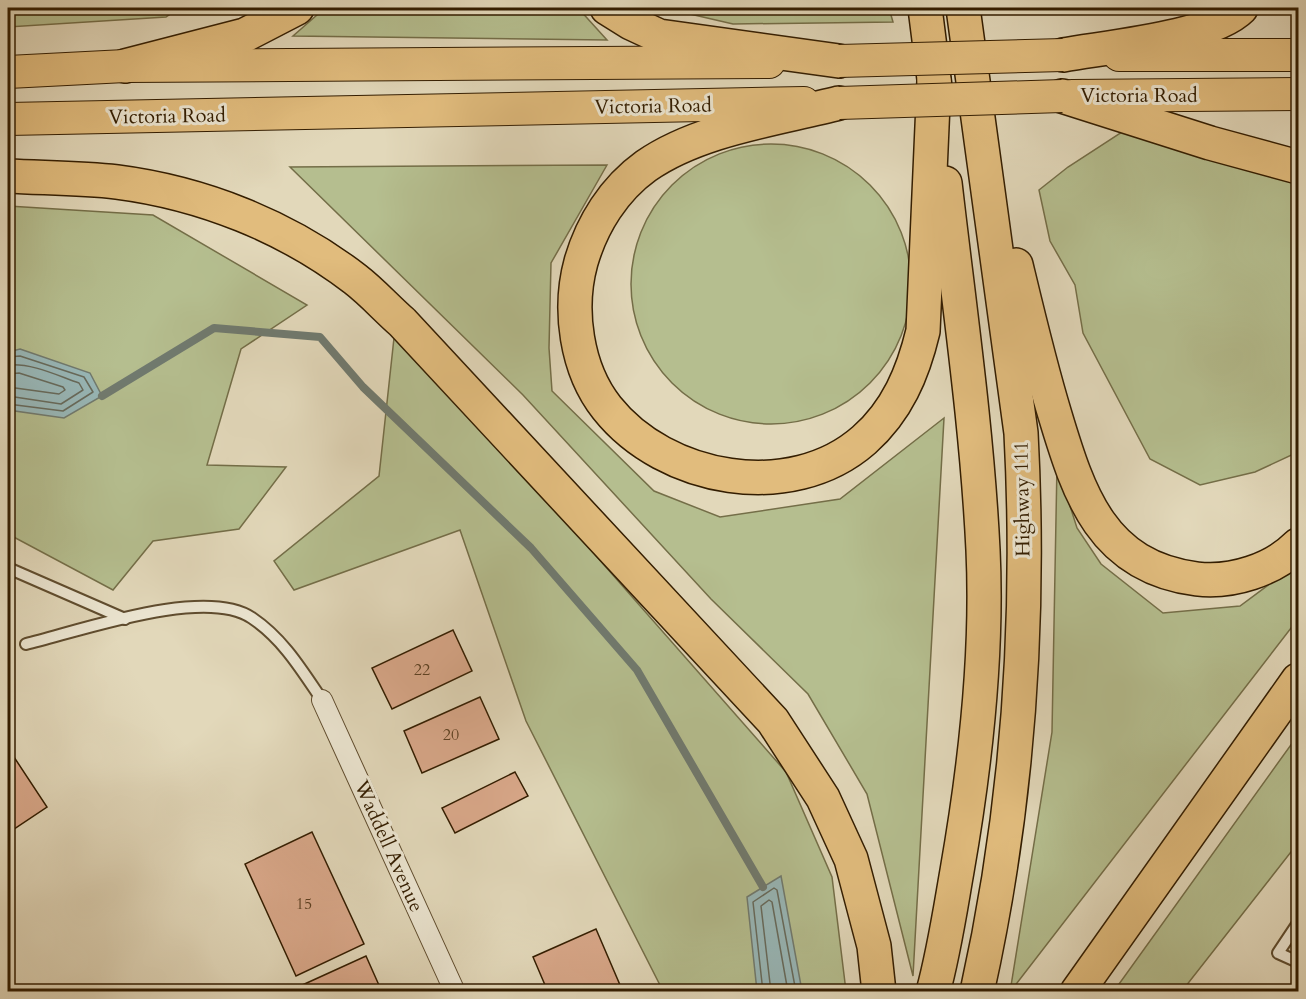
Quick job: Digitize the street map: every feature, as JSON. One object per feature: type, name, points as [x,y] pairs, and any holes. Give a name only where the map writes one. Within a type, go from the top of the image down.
[{"type":"highway","points":[[124,66],[245,35],[297,8]]},
{"type":"highway","points":[[607,8],[631,23],[659,36],[839,62]]},
{"type":"highway","name":"Highway 111","points":[[925,8],[973,410],[983,552],[981,654],[974,764],[949,919],[933,992]]},
{"type":"highway","name":"Highway 111","points":[[963,8],[1021,434],[1025,505],[1022,666],[1017,747],[1009,819],[977,992]]},
{"type":"highway","points":[[1063,55],[1200,30],[1235,14],[1241,8]]},
{"type":"highway","points":[[839,103],[702,138],[670,151],[645,167],[616,193],[597,222],[585,250],[576,281],[578,339],[589,378],[607,408],[629,430],[649,446],[677,461],[729,475],[756,478],[787,476],[838,458],[863,441],[881,422],[900,396],[914,367],[923,331],[934,81]]},
{"type":"highway","points":[[1062,96],[1210,143],[1299,167]]},
{"type":"highway","points":[[982,151],[999,196],[1041,368],[1072,470],[1083,497],[1107,535],[1125,552],[1144,563],[1184,577],[1204,579],[1253,572],[1272,564],[1299,545]]},
{"type":"highway","points":[[8,176],[117,183],[192,197],[255,220],[311,248],[356,280],[402,322],[773,721],[823,798],[851,859],[874,946],[879,992]]},
{"type":"highway","points":[[1077,992],[1299,680]]},
{"type":"main road","name":"Victoria Road","points":[[8,72],[124,66],[839,62],[1063,55],[1299,55]]},
{"type":"main road","name":"Victoria Road","points":[[8,119],[839,103],[1062,96],[1299,94]]},
{"type":"street","name":"Waddell Avenue","points":[[322,700],[455,992]]},
{"type":"lane","points":[[8,568],[125,619]]},
{"type":"lane","points":[[26,644],[187,606],[220,605],[250,616],[283,643],[322,700]]},
{"type":"lane","points":[[1299,922],[1278,953],[1299,962]]},
{"type":"green space","points":[[8,8],[179,8],[166,17],[8,27]]},
{"type":"green space","points":[[325,8],[578,8],[607,40],[293,36]]},
{"type":"green space","points":[[664,8],[889,8],[893,22],[733,24]]},
{"type":"green space","points":[[1128,128],[1277,175],[1298,184],[1298,452],[1255,472],[1200,485],[1150,459],[1083,333],[1075,285],[1050,241],[1039,190],[1068,167]]},
{"type":"green space","points":[[771,144],[812,150],[849,168],[870,185],[887,206],[905,243],[911,284],[905,325],[887,362],[870,383],[849,400],[812,418],[771,424],[730,418],[693,400],[672,383],[655,362],[637,325],[631,284],[637,243],[655,206],[672,185],[693,168],[730,150]]},
{"type":"green space","points":[[607,165],[551,263],[549,348],[552,391],[654,491],[720,517],[840,499],[944,418],[913,976],[867,794],[808,694],[711,599],[523,395],[290,167]]},
{"type":"green space","points":[[8,206],[153,215],[307,305],[241,349],[207,465],[286,467],[239,529],[153,541],[113,590],[8,534]]},
{"type":"green space","points":[[394,338],[525,475],[786,772],[832,877],[846,991],[663,991],[526,721],[460,530],[294,590],[274,561],[379,476]]},
{"type":"green space","points":[[1057,465],[1077,528],[1101,564],[1163,613],[1240,606],[1298,563],[1298,619],[1010,992],[1052,732]]},
{"type":"green space","points":[[1298,735],[1298,843],[1182,991],[1114,991]]},
{"type":"water","points":[[20,349],[90,373],[102,396],[64,418],[8,410],[8,352]]},
{"type":"water","points":[[781,876],[802,991],[757,991],[747,897]]},
{"type":"building","points":[[453,630],[472,671],[392,709],[372,668]]},
{"type":"building","points":[[480,697],[499,739],[422,773],[404,731]]},
{"type":"building","points":[[10,751],[47,807],[8,833],[8,752]]},
{"type":"building","points":[[515,772],[528,796],[455,833],[442,808]]},
{"type":"building","points":[[312,832],[364,944],[296,976],[245,864]]},
{"type":"building","points":[[596,929],[620,985],[606,992],[548,992],[533,957]]},
{"type":"building","points":[[366,956],[382,992],[300,992],[298,987]]},
{"type":"waterway","points":[[102,396],[214,328],[320,337],[363,387],[531,548],[637,670],[763,887]]}]
